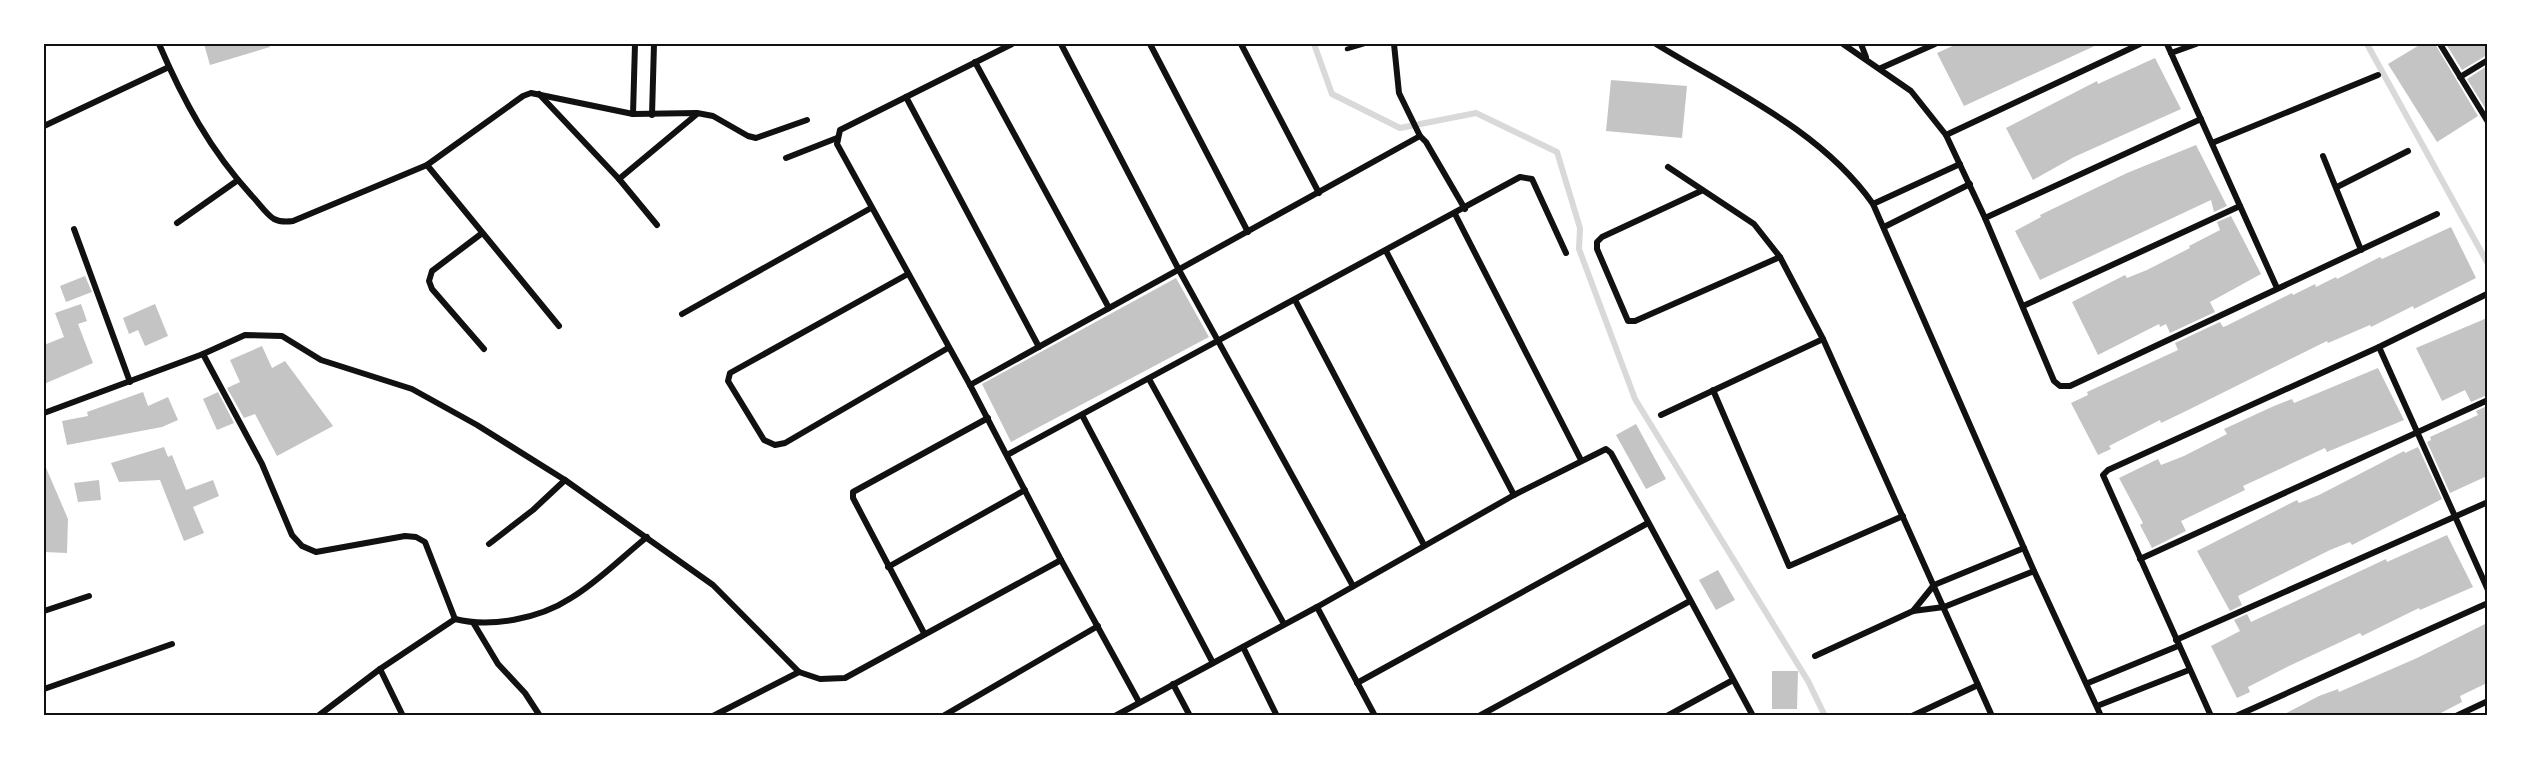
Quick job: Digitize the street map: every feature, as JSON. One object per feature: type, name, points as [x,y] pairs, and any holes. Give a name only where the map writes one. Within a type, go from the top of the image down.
[{"type":"street","points":[[159,44],[196,122],[238,180],[273,219],[292,221],[427,165],[523,96],[538,93],[633,114],[697,113],[713,116],[748,136],[756,138],[807,120]]},
{"type":"street","points":[[633,114],[635,44]]},
{"type":"street","points":[[652,115],[654,44]]},
{"type":"street","points":[[1012,44],[840,130],[837,144],[988,418],[1061,560],[1139,702]]},
{"type":"street","points":[[1061,44],[1179,270],[1353,586]]},
{"type":"street","points":[[1150,44],[1248,232]]},
{"type":"street","points":[[1241,44],[1319,193]]},
{"type":"street","points":[[1394,44],[1399,93],[1420,136],[1426,142],[1465,209]]},
{"type":"street","points":[[1656,44],[1796,130],[1834,159],[1860,186],[1873,204],[2034,571],[2102,716]]},
{"type":"street","points":[[1843,44],[1866,57],[1911,91],[1946,135],[1985,218],[2054,381],[2060,386],[2070,386],[2437,214]]},
{"type":"street","points":[[1861,44],[1866,57]]},
{"type":"street","points":[[1881,68],[1935,44]]},
{"type":"street","points":[[1946,135],[2140,44]]},
{"type":"street","points":[[2167,44],[2277,288]]},
{"type":"street","points":[[2171,53],[2196,44]]},
{"type":"street","points":[[2440,44],[2487,122]]},
{"type":"street","points":[[2460,77],[2487,60]]},
{"type":"street","points":[[975,62],[1109,308]]},
{"type":"street","points":[[44,126],[169,68]]},
{"type":"street","points":[[2212,143],[2378,75]]},
{"type":"street","points":[[538,93],[619,179],[657,225]]},
{"type":"street","points":[[906,97],[1039,347]]},
{"type":"street","points":[[619,179],[697,113]]},
{"type":"street","points":[[1985,218],[2201,119]]},
{"type":"street","points":[[970,385],[1420,136]]},
{"type":"street","points":[[786,158],[837,138]]},
{"type":"street","points":[[2337,187],[2408,151]]},
{"type":"street","points":[[2323,156],[2361,250]]},
{"type":"street","points":[[1873,204],[1960,164]]},
{"type":"street","points":[[427,165],[559,326]]},
{"type":"street","points":[[1668,167],[1754,224],[1780,257],[1822,339],[1992,716]]},
{"type":"street","points":[[1007,455],[1465,209],[1520,177],[1532,179],[1566,253]]},
{"type":"street","points":[[177,223],[238,180]]},
{"type":"street","points":[[1884,227],[1970,184]]},
{"type":"street","points":[[1701,191],[1602,237],[1597,242],[1596,249],[1628,321],[1635,321],[1780,257]]},
{"type":"street","points":[[2023,306],[2241,206]]},
{"type":"street","points":[[682,314],[871,208]]},
{"type":"street","points":[[1455,214],[1581,460]]},
{"type":"street","points":[[74,229],[130,382]]},
{"type":"street","points":[[482,234],[432,271],[429,281],[432,289],[484,349]]},
{"type":"street","points":[[1386,251],[1514,495]]},
{"type":"street","points":[[908,274],[730,373],[728,381],[764,440],[775,446],[785,443],[948,348]]},
{"type":"street","points":[[2211,716],[2104,483],[2103,475],[2108,470],[2379,347],[2487,294]]},
{"type":"street","points":[[1295,300],[1424,545]]},
{"type":"street","points":[[44,413],[203,354],[244,335],[282,336],[321,360],[412,389],[477,425],[565,480],[713,585],[799,672],[820,679],[845,678],[1061,560]]},
{"type":"street","points":[[1661,415],[1822,339]]},
{"type":"street","points":[[2379,347],[2487,590]]},
{"type":"street","points":[[203,354],[262,464],[292,535],[316,552],[385,538],[416,537],[425,542],[455,619]]},
{"type":"street","points":[[1149,379],[1284,624]]},
{"type":"street","points":[[1713,390],[1788,566],[1903,516]]},
{"type":"street","points":[[2140,559],[2487,400]]},
{"type":"street","points":[[1083,415],[1213,663]]},
{"type":"street","points":[[924,633],[853,498],[854,489],[988,418]]},
{"type":"street","points":[[1115,716],[1317,607],[1514,495],[1606,449],[1611,453],[1753,716]]},
{"type":"street","points":[[489,544],[533,510],[565,480]]},
{"type":"street","points":[[888,567],[1025,490]]},
{"type":"street","points":[[2088,683],[2487,502]]},
{"type":"street","points":[[1357,683],[1648,523]]},
{"type":"street","points":[[318,716],[380,669],[455,619],[474,624],[531,614],[571,598],[647,537]]},
{"type":"street","points":[[1913,611],[1934,585],[2025,548]]},
{"type":"street","points":[[1815,656],[1913,611],[1944,607],[2034,571]]},
{"type":"street","points":[[44,611],[89,596]]},
{"type":"street","points":[[1479,716],[1690,601]]},
{"type":"street","points":[[2236,716],[2487,603]]},
{"type":"street","points":[[1317,607],[1375,716]]},
{"type":"street","points":[[474,624],[498,664],[525,693],[540,716]]},
{"type":"street","points":[[943,716],[1098,626]]},
{"type":"street","points":[[44,689],[172,644]]},
{"type":"street","points":[[1243,646],[1277,716]]},
{"type":"street","points":[[380,669],[403,716]]},
{"type":"street","points":[[2097,706],[2189,670]]},
{"type":"street","points":[[713,716],[799,672]]},
{"type":"street","points":[[1667,716],[1733,680]]},
{"type":"street","points":[[1173,684],[1190,716]]},
{"type":"street","points":[[1912,716],[1978,685]]},
{"type":"street","points":[[2456,716],[2487,701]]},
{"type":"lane","points":[[1347,49],[1364,44]]},
{"type":"building","points":[[204,44],[269,44],[270,47],[210,65]]},
{"type":"building","points":[[1957,44],[2099,44],[1964,106],[1937,53]]},
{"type":"building","points":[[2421,44],[2435,44],[2478,116],[2437,142],[2388,64]]},
{"type":"building","points":[[2446,44],[2487,44],[2487,55],[2462,70]]},
{"type":"building","points":[[2155,58],[2181,109],[2074,157],[2033,180],[2006,128],[2097,81],[2098,84]]},
{"type":"building","points":[[2487,66],[2487,111],[2467,79]]},
{"type":"building","points":[[1611,80],[1687,86],[1682,138],[1606,131]]},
{"type":"building","points":[[2196,145],[2227,206],[2214,212],[2211,200],[2040,280],[2015,231],[2041,217],[2040,215],[2127,173]]},
{"type":"building","points":[[2231,216],[2261,274],[2210,302],[2215,312],[2170,333],[2166,324],[2160,327],[2159,324],[2098,355],[2072,302],[2125,275],[2127,278],[2147,270],[2190,248],[2189,246],[2220,230],[2217,222]]},
{"type":"building","points":[[2451,227],[2476,278],[2414,309],[2413,306],[2371,327],[2370,325],[2328,343],[2327,341],[2161,423],[2160,420],[2109,446],[2111,449],[2098,455],[2071,403],[2088,395],[2087,392],[2178,350],[2175,343],[2220,322],[2223,327],[2226,326],[2292,293],[2293,295],[2315,284],[2316,287],[2336,277],[2337,279],[2380,257],[2382,259]]},
{"type":"building","points":[[85,276],[92,292],[66,302],[60,286]]},
{"type":"building","points":[[1176,278],[1209,337],[1011,442],[982,384]]},
{"type":"building","points":[[81,304],[87,321],[78,324],[93,363],[44,384],[44,345],[64,337],[55,313]]},
{"type":"building","points":[[155,304],[168,336],[145,346],[138,330],[129,334],[123,318]]},
{"type":"building","points":[[2487,318],[2487,395],[2471,402],[2465,390],[2442,401],[2416,348]]},
{"type":"building","points":[[262,346],[272,368],[285,361],[333,426],[277,456],[255,414],[244,418],[227,388],[240,382],[230,360]]},
{"type":"building","points":[[2378,368],[2404,420],[2327,452],[2325,448],[2243,486],[2245,490],[2181,521],[2186,531],[2152,548],[2140,525],[2143,523],[2119,478],[2158,459],[2161,465],[2184,456],[2227,434],[2224,429],[2274,406],[2292,399],[2294,403]]},
{"type":"building","points":[[143,392],[148,406],[168,397],[178,420],[162,427],[67,445],[62,421],[88,416],[87,412]]},
{"type":"building","points":[[218,392],[234,423],[217,430],[203,399]]},
{"type":"building","points":[[2487,406],[2487,476],[2450,493],[2427,442],[2431,440],[2430,437],[2478,415],[2476,411]]},
{"type":"building","points":[[1636,424],[1666,479],[1646,489],[1616,435]]},
{"type":"building","points":[[164,447],[168,457],[172,455],[186,490],[213,480],[219,496],[193,507],[204,533],[184,541],[160,480],[119,482],[111,463]]},
{"type":"building","points":[[2418,447],[2442,499],[2352,545],[2350,542],[2330,550],[2238,596],[2242,605],[2230,611],[2197,551],[2297,500],[2299,503],[2319,495],[2404,451],[2405,453]]},
{"type":"building","points":[[44,463],[68,519],[67,553],[44,552]]},
{"type":"building","points":[[99,480],[101,500],[78,502],[74,483]]},
{"type":"building","points":[[2447,535],[2473,587],[2420,610],[2419,608],[2362,636],[2360,633],[2289,666],[2248,687],[2250,692],[2237,698],[2211,646],[2240,631],[2234,620],[2247,614],[2251,622],[2386,559],[2387,562]]},
{"type":"building","points":[[1718,570],[1735,600],[1716,610],[1699,580]]},
{"type":"building","points":[[2487,623],[2487,683],[2460,696],[2462,702],[2435,716],[2281,716],[2319,696],[2338,689],[2339,692],[2417,658]]},
{"type":"building","points":[[1772,671],[1798,671],[1797,709],[1772,709]]},
{"type":"waterway","points":[[1314,44],[1332,94],[1400,128],[1476,113],[1557,152],[1580,228],[1579,249],[1635,399],[1808,681],[1825,716]]},
{"type":"waterway","points":[[2367,44],[2488,264]]}]
